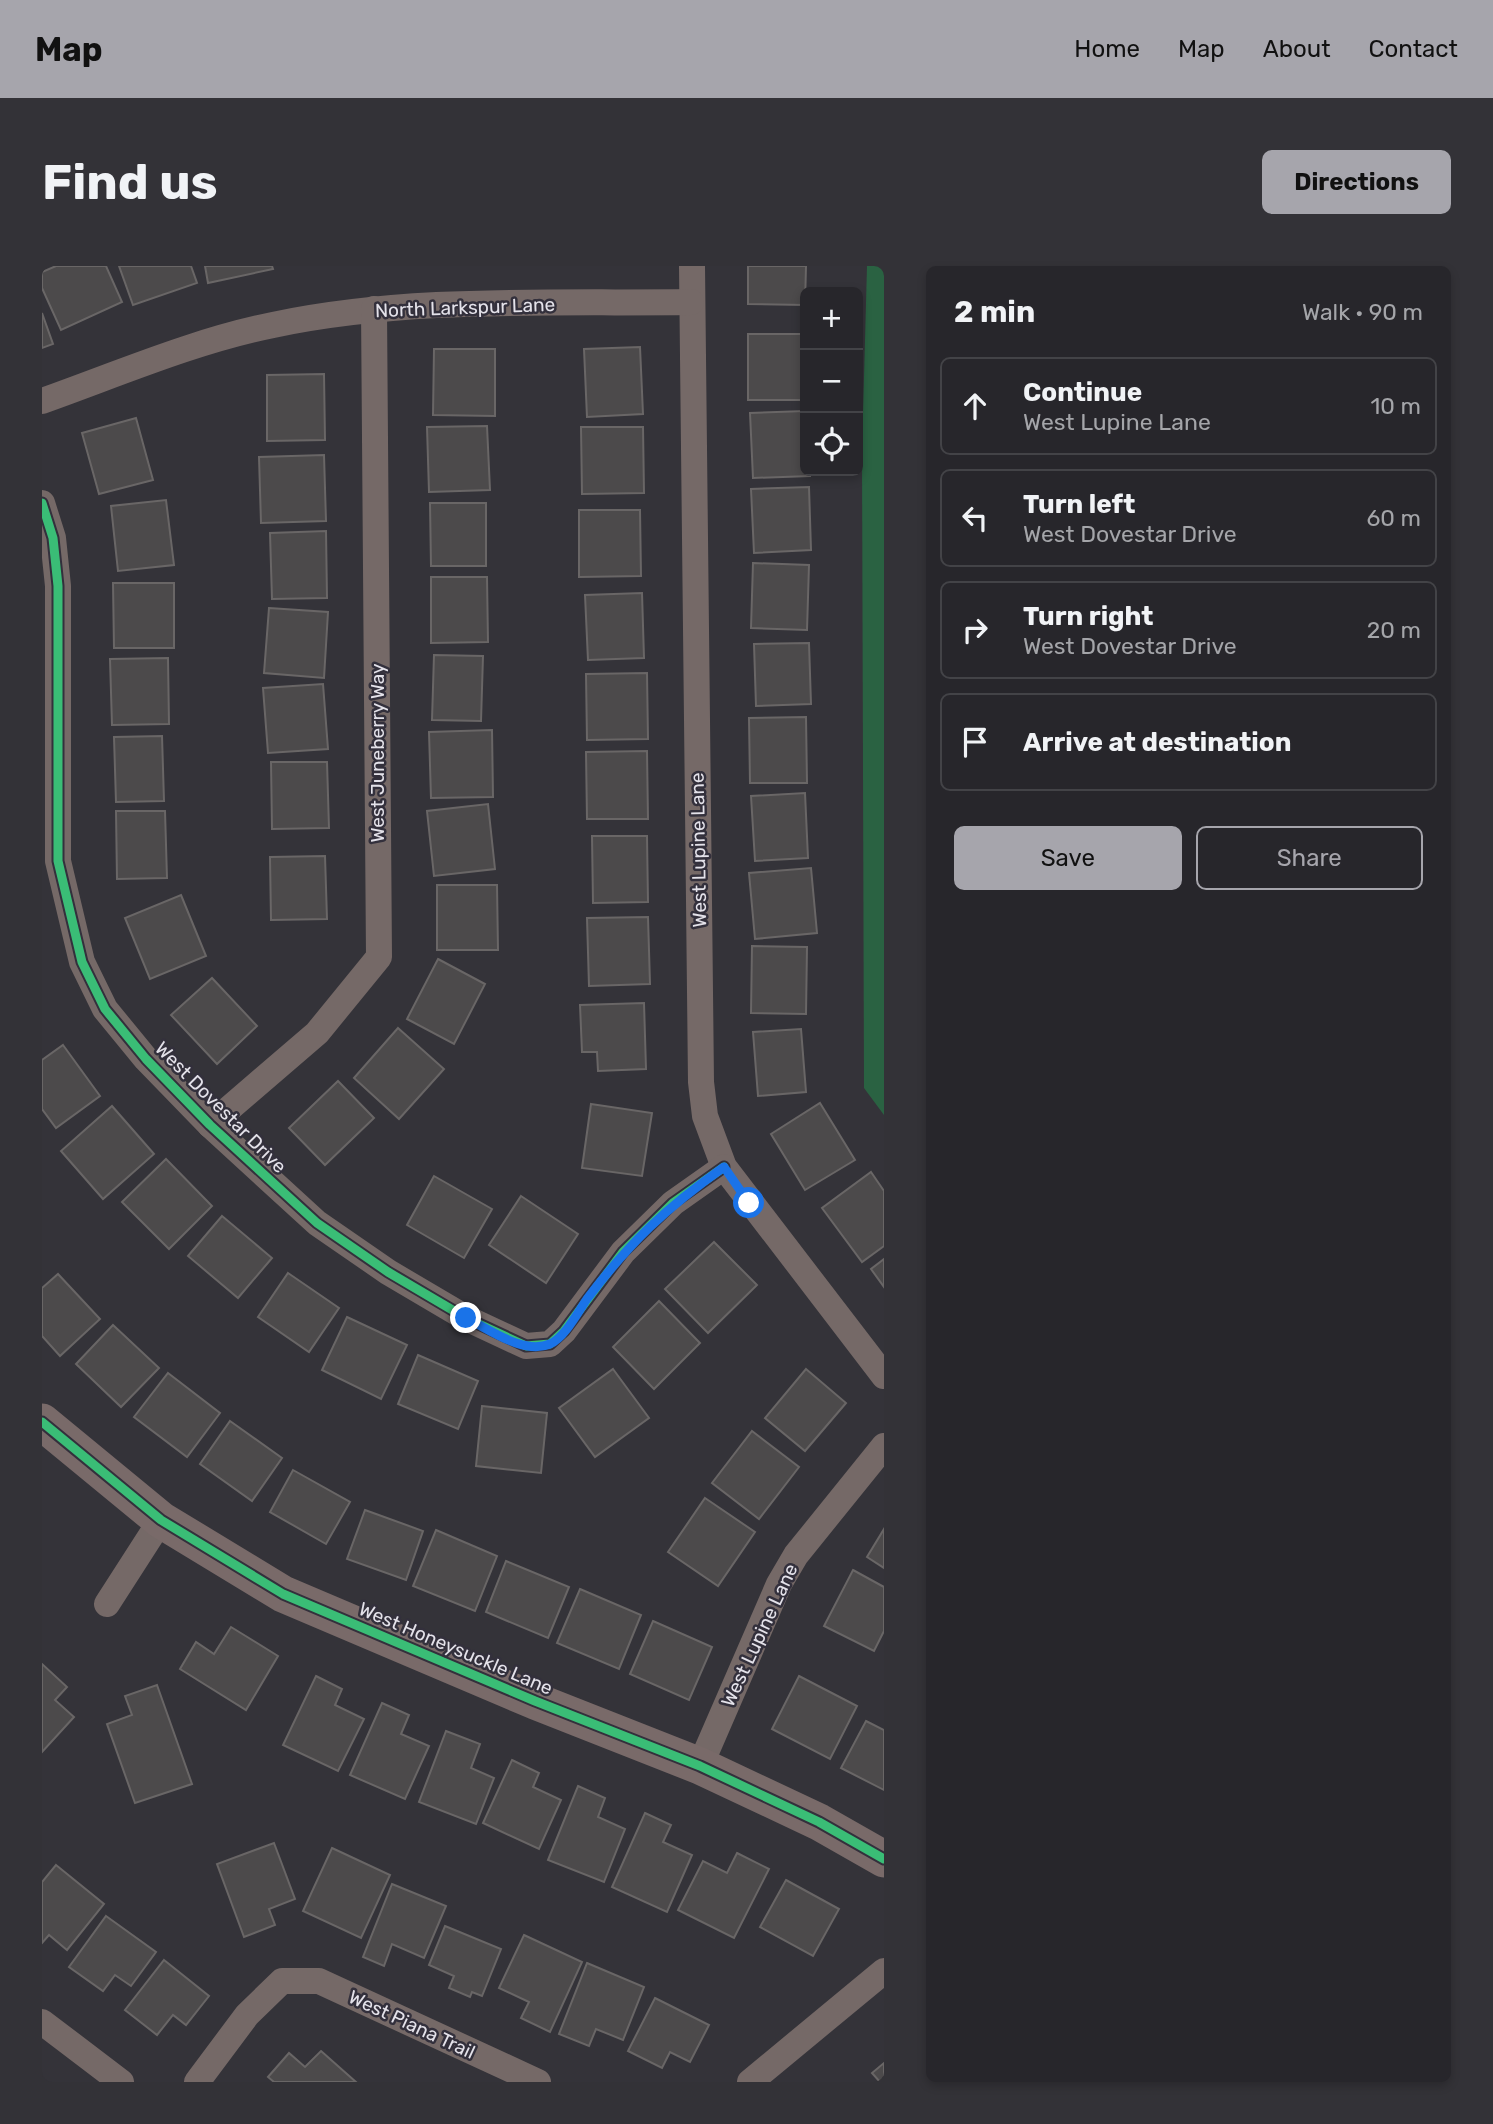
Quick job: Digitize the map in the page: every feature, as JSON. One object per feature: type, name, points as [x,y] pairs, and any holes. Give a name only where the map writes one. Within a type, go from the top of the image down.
[{"type":"street","name":"West Lupine Lane","points":[[692,266],[701,1082],[705,1116],[724,1167],[884,1376]]},
{"type":"street","name":"North Larkspur Lane","points":[[42,401],[173,353],[272,325],[374,309],[405,306],[691,302]]},
{"type":"street","name":"West Juneberry Way","points":[[210,1125],[317,1033],[379,957],[374,309]]},
{"type":"street","name":"West Dovestar Drive","points":[[42,503],[53,538],[58,586],[50,861],[82,962],[106,1009],[146,1059],[210,1125],[317,1223],[454,1311],[526,1346],[550,1344],[564,1331],[623,1252],[673,1203],[724,1167]]},
{"type":"street","name":"West Honeysuckle Lane","points":[[42,1422],[160,1520],[283,1594],[535,1702],[700,1766],[819,1822],[884,1859]]},
{"type":"street","name":"West Lupine Lane","points":[[700,1766],[779,1584],[796,1555],[884,1446]]},
{"type":"street","points":[[107,1604],[160,1520]]},
{"type":"street","points":[[750,2082],[884,1970]]},
{"type":"street","name":"West Piana Trail","points":[[198,2082],[247,2015],[282,1981],[319,1981],[538,2082]]},
{"type":"street","points":[[42,2022],[121,2082]]},
{"type":"green space","points":[[867,266],[884,266],[884,1115],[864,1088],[863,414]]},
{"type":"building","points":[[56,266],[106,266],[122,302],[61,330],[42,288],[42,272]]},
{"type":"building","points":[[119,266],[191,266],[197,283],[133,305]]},
{"type":"building","points":[[205,266],[272,266],[273,269],[208,283]]},
{"type":"building","points":[[748,266],[806,266],[805,287],[800,287],[800,305],[748,304]]},
{"type":"building","points":[[42,313],[53,344],[42,348]]},
{"type":"building","points":[[748,334],[800,334],[800,400],[748,400]]},
{"type":"building","points":[[640,347],[643,414],[587,417],[584,349]]},
{"type":"building","points":[[434,349],[495,349],[495,416],[433,415]]},
{"type":"building","points":[[324,374],[325,440],[267,441],[267,375]]},
{"type":"building","points":[[800,411],[800,476],[810,476],[753,478],[750,413]]},
{"type":"building","points":[[136,418],[153,480],[99,494],[82,433]]},
{"type":"building","points":[[487,426],[490,490],[429,492],[427,427]]},
{"type":"building","points":[[581,427],[643,427],[644,493],[582,494]]},
{"type":"building","points":[[324,455],[326,521],[261,523],[259,457]]},
{"type":"building","points":[[809,487],[811,550],[754,553],[751,489]]},
{"type":"building","points":[[166,500],[174,565],[118,571],[111,506]]},
{"type":"building","points":[[430,503],[486,503],[486,566],[431,566]]},
{"type":"building","points":[[579,510],[640,510],[641,576],[579,577]]},
{"type":"building","points":[[326,531],[327,598],[272,599],[270,533]]},
{"type":"building","points":[[753,563],[809,565],[807,630],[751,628]]},
{"type":"building","points":[[431,577],[487,577],[488,642],[431,643]]},
{"type":"building","points":[[113,583],[174,583],[174,648],[114,648]]},
{"type":"building","points":[[642,593],[644,658],[588,660],[585,595]]},
{"type":"building","points":[[269,608],[328,612],[324,678],[264,673]]},
{"type":"building","points":[[809,643],[811,704],[756,706],[754,644]]},
{"type":"building","points":[[434,655],[483,656],[481,721],[432,720]]},
{"type":"building","points":[[168,658],[169,724],[112,725],[110,659]]},
{"type":"building","points":[[647,673],[648,739],[587,740],[586,674]]},
{"type":"building","points":[[323,684],[328,749],[268,753],[263,688]]},
{"type":"building","points":[[806,717],[807,783],[750,783],[749,718]]},
{"type":"building","points":[[492,730],[493,797],[431,798],[429,732]]},
{"type":"building","points":[[162,736],[164,801],[116,802],[114,737]]},
{"type":"building","points":[[647,751],[648,819],[587,819],[586,752]]},
{"type":"building","points":[[271,762],[327,762],[329,828],[272,829]]},
{"type":"building","points":[[805,793],[808,858],[755,861],[751,796]]},
{"type":"building","points":[[488,804],[495,869],[434,876],[427,811]]},
{"type":"building","points":[[116,811],[165,811],[167,878],[117,879]]},
{"type":"building","points":[[592,836],[647,836],[648,902],[593,903]]},
{"type":"building","points":[[325,856],[327,919],[271,920],[270,857]]},
{"type":"building","points":[[811,868],[817,933],[755,939],[749,873]]},
{"type":"building","points":[[437,885],[497,885],[498,950],[437,950]]},
{"type":"building","points":[[181,895],[206,956],[150,979],[125,918]]},
{"type":"building","points":[[648,917],[650,984],[589,986],[587,918]]},
{"type":"building","points":[[752,946],[807,947],[806,1014],[751,1013]]},
{"type":"building","points":[[438,959],[485,984],[454,1044],[407,1019]]},
{"type":"building","points":[[212,978],[257,1026],[217,1064],[171,1015]]},
{"type":"building","points":[[644,1003],[646,1069],[598,1071],[597,1052],[582,1052],[580,1005]]},
{"type":"building","points":[[398,1028],[444,1069],[399,1119],[354,1078]]},
{"type":"building","points":[[801,1029],[806,1092],[758,1096],[753,1032]]},
{"type":"building","points":[[63,1045],[100,1096],[56,1128],[42,1109],[42,1060]]},
{"type":"building","points":[[338,1081],[374,1118],[325,1165],[289,1128]]},
{"type":"building","points":[[820,1103],[855,1160],[805,1190],[771,1134]]},
{"type":"building","points":[[591,1104],[652,1113],[642,1176],[582,1168]]},
{"type":"building","points":[[112,1106],[154,1154],[103,1199],[61,1151]]},
{"type":"building","points":[[166,1159],[212,1206],[169,1249],[122,1202]]},
{"type":"building","points":[[871,1172],[884,1191],[884,1246],[862,1262],[822,1208]]},
{"type":"building","points":[[434,1176],[492,1209],[464,1258],[407,1225]]},
{"type":"building","points":[[521,1196],[578,1234],[546,1283],[489,1245]]},
{"type":"building","points":[[222,1216],[272,1258],[238,1298],[188,1256]]},
{"type":"building","points":[[714,1242],[757,1285],[708,1333],[665,1289]]},
{"type":"building","points":[[884,1259],[884,1287],[871,1269]]},
{"type":"building","points":[[288,1273],[339,1308],[309,1352],[258,1317]]},
{"type":"building","points":[[58,1274],[100,1319],[60,1356],[42,1336],[42,1288]]},
{"type":"building","points":[[659,1301],[700,1343],[654,1389],[613,1347]]},
{"type":"building","points":[[347,1317],[407,1345],[381,1399],[322,1370]]},
{"type":"building","points":[[113,1325],[159,1368],[121,1407],[76,1364]]},
{"type":"building","points":[[418,1355],[478,1381],[458,1429],[398,1404]]},
{"type":"building","points":[[613,1369],[649,1418],[595,1457],[559,1408]]},
{"type":"building","points":[[806,1369],[846,1403],[805,1451],[765,1418]]},
{"type":"building","points":[[168,1373],[220,1413],[187,1457],[134,1417]]},
{"type":"building","points":[[482,1406],[547,1413],[541,1473],[476,1466]]},
{"type":"building","points":[[230,1421],[282,1458],[252,1501],[200,1464]]},
{"type":"building","points":[[752,1431],[799,1467],[759,1519],[712,1483]]},
{"type":"building","points":[[293,1470],[350,1502],[326,1544],[270,1512]]},
{"type":"building","points":[[705,1498],[755,1532],[718,1586],[668,1552]]},
{"type":"building","points":[[365,1510],[423,1531],[406,1580],[347,1559]]},
{"type":"building","points":[[884,1529],[884,1568],[867,1557]]},
{"type":"building","points":[[436,1530],[497,1556],[475,1611],[413,1586]]},
{"type":"building","points":[[506,1561],[569,1587],[548,1638],[486,1612]]},
{"type":"building","points":[[853,1570],[884,1587],[884,1631],[874,1651],[824,1626]]},
{"type":"building","points":[[580,1589],[641,1615],[619,1669],[557,1643]]},
{"type":"building","points":[[653,1621],[712,1647],[689,1700],[630,1674]]},
{"type":"building","points":[[231,1627],[278,1656],[246,1710],[180,1669],[196,1642],[214,1654]]},
{"type":"building","points":[[42,1664],[67,1687],[55,1700],[74,1717],[42,1752]]},
{"type":"building","points":[[316,1676],[342,1689],[335,1705],[364,1719],[338,1771],[283,1745]]},
{"type":"building","points":[[799,1676],[857,1706],[830,1759],[772,1729]]},
{"type":"building","points":[[157,1685],[192,1784],[135,1803],[107,1724],[132,1715],[125,1696]]},
{"type":"building","points":[[382,1703],[409,1715],[401,1734],[429,1746],[405,1799],[350,1775]]},
{"type":"building","points":[[866,1721],[884,1730],[884,1790],[841,1768]]},
{"type":"building","points":[[446,1731],[480,1744],[471,1768],[494,1778],[476,1824],[419,1802]]},
{"type":"building","points":[[512,1760],[539,1773],[533,1787],[561,1800],[539,1849],[483,1823]]},
{"type":"building","points":[[578,1786],[605,1798],[598,1817],[625,1829],[604,1882],[548,1860]]},
{"type":"building","points":[[645,1813],[671,1825],[663,1842],[692,1855],[667,1912],[612,1887]]},
{"type":"building","points":[[274,1843],[295,1899],[269,1909],[275,1925],[244,1937],[217,1864]]},
{"type":"building","points":[[332,1848],[390,1875],[361,1938],[303,1911]]},
{"type":"building","points":[[737,1853],[769,1869],[734,1938],[678,1910],[703,1861],[727,1873]]},
{"type":"building","points":[[56,1865],[104,1904],[67,1950],[49,1935],[42,1943],[42,1882]]},
{"type":"building","points":[[786,1880],[839,1909],[813,1956],[760,1927]]},
{"type":"building","points":[[392,1884],[446,1906],[424,1958],[392,1944],[384,1966],[363,1957]]},
{"type":"building","points":[[106,1916],[156,1952],[131,1986],[115,1975],[103,1991],[69,1967]]},
{"type":"building","points":[[445,1926],[501,1949],[482,1996],[472,1992],[470,1997],[449,1988],[454,1976],[429,1965]]},
{"type":"building","points":[[524,1935],[582,1962],[550,2032],[521,2018],[529,2002],[499,1988]]},
{"type":"building","points":[[164,1960],[209,1996],[186,2025],[173,2015],[157,2035],[125,2010]]},
{"type":"building","points":[[587,1963],[644,1987],[623,2040],[596,2029],[589,2046],[559,2034]]},
{"type":"building","points":[[655,1998],[709,2025],[690,2062],[670,2052],[662,2068],[628,2051]]},
{"type":"building","points":[[321,2051],[356,2082],[274,2082],[268,2077],[289,2053],[305,2067]]},
{"type":"building","points":[[884,2063],[884,2082],[880,2082],[872,2073]]},
{"type":"cycle path","points":[[42,503],[53,538],[58,586],[58,861],[82,962],[105,1009],[146,1059],[210,1125],[317,1223],[388,1272],[466,1318],[526,1346],[550,1344],[564,1331],[623,1252],[673,1203],[724,1167]]},
{"type":"cycle path","points":[[42,1422],[161,1520],[283,1594],[535,1701],[700,1766],[819,1822],[884,1859]]},
{"type":"route","points":[[466,1318],[526,1346],[550,1344],[564,1331],[623,1252],[673,1203],[724,1167],[749,1203]]}]
